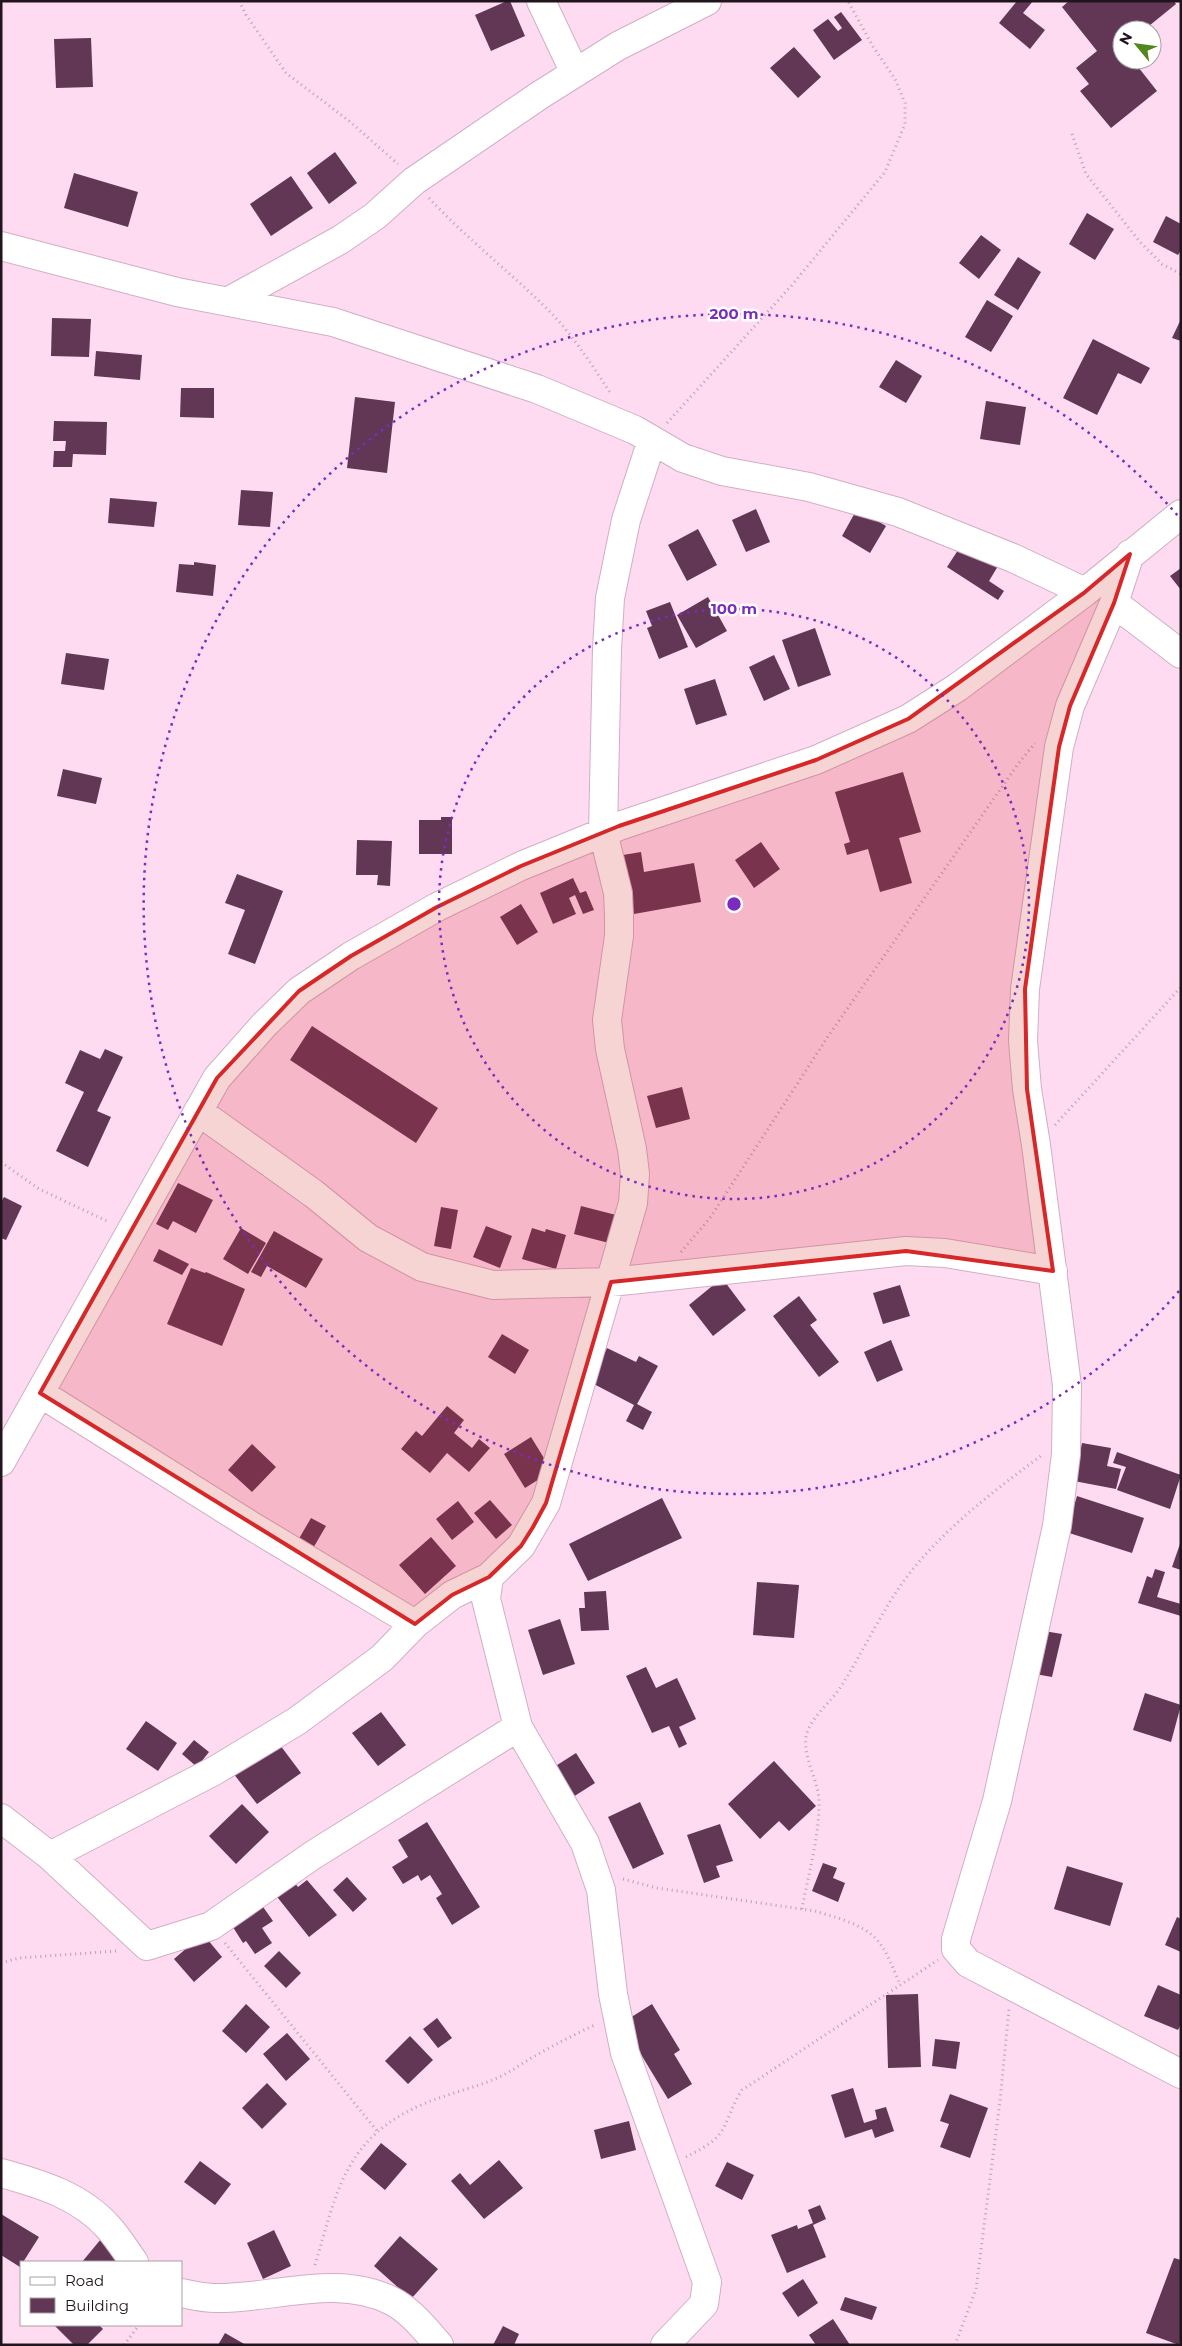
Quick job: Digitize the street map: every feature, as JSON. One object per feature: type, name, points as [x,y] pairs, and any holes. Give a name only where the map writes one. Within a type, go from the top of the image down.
[{"type":"street","points":[[541,1],[575,73]]},
{"type":"street","points":[[229,302],[340,240],[375,216],[414,181],[575,73],[618,46],[707,1]]},
{"type":"street","points":[[1,246],[177,292],[333,322],[537,389],[628,426],[683,458],[722,471],[808,487],[898,512],[1013,558],[1085,592]]},
{"type":"street","points":[[50,1856],[214,1771],[297,1721],[382,1658],[415,1624],[452,1595],[490,1577],[521,1546],[546,1503],[633,1203],[635,1174],[632,1149],[610,1049],[607,1020],[619,936],[619,914],[618,893],[603,832],[607,649],[610,598],[626,520],[652,440]]},
{"type":"street","points":[[1,1462],[217,1078],[264,1025],[299,991],[351,956],[437,907],[521,866],[603,832],[816,760],[908,719],[958,687],[1085,592],[1181,514]]},
{"type":"street","points":[[1130,554],[1114,603],[1070,706],[1059,747],[1025,989],[1023,1041],[1026,1080],[1067,1386],[1066,1454],[1055,1535],[997,1801],[956,1939],[956,1949],[968,1963],[1181,2074]]},
{"type":"street","points":[[1114,603],[1181,654]]},
{"type":"street","points":[[198,1111],[314,1194],[368,1238],[422,1267],[493,1285],[611,1282],[906,1251],[945,1253],[1053,1271]]},
{"type":"street","points":[[40,1394],[250,1525],[415,1624]]},
{"type":"street","points":[[490,1577],[486,1599],[518,1727],[585,1843],[596,1873],[601,1890],[616,2016],[628,2062],[708,2282],[704,2304],[665,2345]]},
{"type":"street","points":[[1,1818],[50,1856],[147,1946],[211,1926],[314,1855],[518,1727]]},
{"type":"street","points":[[1,2173],[35,2183],[73,2198],[109,2228],[133,2261]]},
{"type":"street","points":[[182,2293],[215,2298],[334,2288],[358,2290],[391,2301],[409,2313],[439,2345]]},
{"type":"path","points":[[239,1],[246,15],[286,73],[348,120],[388,154],[453,222],[542,304],[590,362],[615,400]]},
{"type":"path","points":[[652,440],[792,285],[885,172],[905,124],[905,103],[895,79],[872,45],[848,1]]},
{"type":"path","points":[[1072,134],[1086,174],[1140,242],[1162,264],[1181,274]]},
{"type":"path","points":[[659,1277],[710,1218],[829,1035],[1018,764],[1040,736]]},
{"type":"path","points":[[1036,1146],[1181,987]]},
{"type":"path","points":[[1,1162],[39,1189],[130,1232]]},
{"type":"path","points":[[802,1909],[818,1817],[819,1799],[806,1751],[806,1737],[810,1726],[839,1689],[908,1575],[924,1556],[980,1502],[1066,1437]]},
{"type":"path","points":[[596,1873],[657,1888],[802,1909],[839,1919],[859,1927],[874,1937],[900,1984]]},
{"type":"path","points":[[211,1926],[377,2132]]},
{"type":"path","points":[[1,1963],[19,1958],[134,1949],[147,1946]]},
{"type":"path","points":[[668,2168],[712,2142],[723,2129],[734,2101],[742,2090],[900,1984],[956,1949]]},
{"type":"path","points":[[954,2345],[976,2289],[1000,2101],[1012,1986]]},
{"type":"path","points":[[308,2290],[339,2186],[362,2147],[377,2132],[398,2116],[443,2096],[498,2078],[558,2042],[616,2016]]},
{"type":"path","points":[[124,2345],[138,2326]]},
{"type":"highlighted area","points":[[1130,554],[1114,603],[1070,706],[1059,747],[1025,989],[1027,1089],[1053,1271],[906,1251],[611,1282],[546,1503],[533,1527],[521,1546],[489,1577],[452,1595],[415,1624],[40,1393],[217,1078],[299,991],[351,956],[437,907],[521,866],[619,826],[816,760],[908,719],[1085,592]]},
{"type":"building","points":[[510,1],[525,36],[491,51],[475,15]]},
{"type":"building","points":[[1017,1],[1033,1],[1023,13],[1045,30],[1030,49],[999,23]]},
{"type":"building","points":[[1069,1],[1174,1],[1176,4],[1156,20],[1112,20],[1112,70],[1140,70],[1157,91],[1111,128],[1080,91],[1089,84],[1076,68],[1097,51],[1062,7]]},
{"type":"building","points":[[841,12],[862,40],[834,60],[813,30],[828,19],[838,31],[842,28],[834,17]]},
{"type":"building","points":[[91,38],[93,87],[56,88],[54,39]]},
{"type":"building","points":[[794,47],[821,77],[798,98],[770,68]]},
{"type":"building","points":[[335,152],[357,183],[329,204],[307,173]]},
{"type":"building","points":[[74,173],[138,192],[128,227],[64,208]]},
{"type":"building","points":[[291,176],[313,208],[271,236],[250,204]]},
{"type":"building","points":[[1087,213],[1114,229],[1095,260],[1069,244]]},
{"type":"building","points":[[1166,216],[1181,224],[1181,250],[1178,255],[1153,242]]},
{"type":"building","points":[[981,235],[1001,250],[979,279],[959,263]]},
{"type":"building","points":[[1018,257],[1041,272],[1018,310],[994,295]]},
{"type":"building","points":[[987,300],[1013,316],[991,352],[965,337]]},
{"type":"building","points":[[52,318],[91,319],[89,357],[51,356]]},
{"type":"building","points":[[1181,319],[1181,341],[1172,338]]},
{"type":"building","points":[[1093,339],[1150,368],[1141,384],[1118,373],[1097,415],[1063,398]]},
{"type":"building","points":[[96,351],[142,355],[140,380],[94,376]]},
{"type":"building","points":[[896,360],[922,376],[906,403],[879,387]]},
{"type":"building","points":[[181,388],[214,388],[214,418],[180,417]]},
{"type":"building","points":[[355,397],[395,402],[387,473],[347,468]]},
{"type":"building","points":[[986,401],[1026,407],[1020,445],[980,439]]},
{"type":"building","points":[[54,421],[107,422],[106,455],[73,454],[72,467],[53,467],[54,451],[65,451],[66,441],[53,441]]},
{"type":"building","points":[[241,490],[273,492],[270,527],[238,525]]},
{"type":"building","points":[[110,498],[157,502],[154,527],[108,523]]},
{"type":"building","points":[[756,509],[770,542],[746,552],[732,520]]},
{"type":"building","points":[[857,509],[886,526],[870,553],[842,536]]},
{"type":"building","points":[[698,529],[717,565],[687,581],[668,545]]},
{"type":"building","points":[[962,544],[998,566],[989,581],[1004,591],[998,600],[947,567]]},
{"type":"building","points":[[194,562],[216,565],[213,596],[176,592],[179,564],[194,565]]},
{"type":"building","points":[[1181,568],[1181,590],[1170,576]]},
{"type":"building","points":[[708,597],[727,631],[696,648],[677,615]]},
{"type":"building","points":[[670,602],[688,647],[659,659],[647,628],[652,626],[646,611]]},
{"type":"building","points":[[815,628],[831,675],[798,687],[782,640]]},
{"type":"building","points":[[66,653],[109,659],[104,690],[61,684]]},
{"type":"building","points":[[774,655],[790,689],[764,701],[749,667]]},
{"type":"building","points":[[715,679],[727,715],[696,725],[684,689]]},
{"type":"building","points":[[63,769],[102,778],[96,804],[57,796]]},
{"type":"building","points":[[903,772],[921,832],[899,838],[912,883],[880,892],[868,849],[847,855],[844,844],[850,842],[835,792]]},
{"type":"building","points":[[441,817],[452,817],[452,854],[419,854],[419,820],[441,820]]},
{"type":"building","points":[[357,840],[392,841],[390,886],[377,885],[378,875],[356,875]]},
{"type":"building","points":[[761,842],[780,869],[754,888],[735,860]]},
{"type":"building","points":[[641,852],[644,872],[694,863],[701,902],[634,914],[623,855]]},
{"type":"building","points":[[237,874],[283,891],[255,964],[228,954],[245,910],[225,903]]},
{"type":"building","points":[[573,878],[580,893],[586,891],[594,910],[583,914],[575,895],[569,898],[576,914],[553,924],[540,893]]},
{"type":"building","points":[[521,904],[538,932],[517,945],[500,917]]},
{"type":"building","points":[[312,1026],[438,1108],[416,1143],[290,1060]]},
{"type":"building","points":[[105,1049],[123,1057],[97,1111],[111,1117],[88,1167],[56,1151],[84,1092],[65,1083],[80,1050],[100,1059]]},
{"type":"building","points":[[682,1087],[690,1119],[656,1128],[647,1096]]},
{"type":"building","points":[[178,1183],[213,1200],[196,1233],[173,1221],[168,1230],[156,1224]]},
{"type":"building","points":[[4,1197],[22,1206],[6,1240],[1,1238],[1,1202]]},
{"type":"building","points":[[581,1206],[616,1215],[609,1243],[574,1234]]},
{"type":"building","points":[[441,1207],[458,1210],[451,1249],[434,1246]]},
{"type":"building","points":[[486,1226],[512,1236],[500,1268],[473,1257]]},
{"type":"building","points":[[241,1228],[266,1243],[248,1274],[223,1259]]},
{"type":"building","points":[[532,1228],[545,1232],[546,1229],[566,1235],[556,1269],[522,1259]]},
{"type":"building","points":[[274,1231],[323,1259],[306,1288],[267,1266],[261,1277],[251,1272]]},
{"type":"building","points":[[159,1249],[189,1264],[182,1275],[153,1261]]},
{"type":"building","points":[[191,1268],[206,1272],[245,1289],[222,1346],[167,1324]]},
{"type":"building","points":[[722,1278],[746,1310],[713,1336],[689,1305]]},
{"type":"building","points":[[900,1285],[910,1316],[883,1324],[873,1293]]},
{"type":"building","points":[[799,1296],[817,1320],[810,1325],[839,1362],[819,1377],[773,1316]]},
{"type":"building","points":[[502,1334],[529,1350],[515,1374],[488,1357]]},
{"type":"building","points":[[891,1340],[903,1370],[877,1382],[864,1352]]},
{"type":"building","points":[[607,1348],[636,1362],[639,1356],[658,1366],[637,1404],[652,1412],[643,1430],[626,1421],[634,1405],[590,1382]]},
{"type":"building","points":[[447,1406],[464,1420],[454,1433],[472,1448],[479,1439],[490,1448],[469,1472],[447,1453],[430,1473],[401,1449],[416,1431],[422,1436]]},
{"type":"building","points":[[531,1437],[552,1471],[525,1488],[504,1454]]},
{"type":"building","points":[[1082,1443],[1111,1448],[1107,1466],[1121,1469],[1116,1489],[1074,1481]]},
{"type":"building","points":[[252,1444],[276,1467],[252,1492],[228,1470]]},
{"type":"building","points":[[1117,1452],[1181,1475],[1170,1509],[1117,1490],[1126,1467],[1113,1463]]},
{"type":"building","points":[[1077,1496],[1144,1518],[1132,1553],[1066,1532]]},
{"type":"building","points":[[662,1498],[682,1538],[588,1581],[569,1544]]},
{"type":"building","points":[[490,1500],[512,1525],[496,1539],[474,1513]]},
{"type":"building","points":[[458,1501],[474,1522],[452,1540],[436,1519]]},
{"type":"building","points":[[311,1518],[326,1526],[312,1550],[297,1542]]},
{"type":"building","points":[[431,1537],[456,1566],[425,1594],[399,1565]]},
{"type":"building","points":[[1181,1541],[1181,1570],[1172,1567]]},
{"type":"building","points":[[1155,1569],[1165,1572],[1157,1597],[1181,1604],[1181,1616],[1138,1603],[1147,1576],[1152,1578]]},
{"type":"building","points":[[757,1582],[799,1585],[794,1638],[753,1635]]},
{"type":"building","points":[[606,1591],[609,1630],[581,1631],[579,1608],[585,1608],[584,1592]]},
{"type":"building","points":[[560,1619],[575,1664],[543,1675],[528,1630]]},
{"type":"building","points":[[1044,1631],[1062,1634],[1052,1677],[1035,1674]]},
{"type":"building","points":[[646,1667],[656,1688],[677,1678],[696,1719],[679,1727],[687,1744],[679,1748],[669,1726],[652,1733],[626,1676]]},
{"type":"building","points":[[1145,1693],[1181,1705],[1171,1742],[1133,1730]]},
{"type":"building","points":[[381,1712],[406,1745],[378,1766],[352,1733]]},
{"type":"building","points":[[146,1721],[177,1743],[158,1771],[126,1749]]},
{"type":"building","points":[[194,1740],[209,1752],[197,1767],[182,1754]]},
{"type":"building","points":[[277,1741],[301,1773],[257,1804],[233,1773]]},
{"type":"building","points":[[576,1753],[595,1783],[573,1797],[554,1767]]},
{"type":"building","points":[[774,1761],[816,1806],[789,1831],[779,1821],[760,1839],[728,1804]]},
{"type":"building","points":[[640,1802],[664,1854],[633,1869],[608,1817]]},
{"type":"building","points":[[242,1804],[269,1832],[236,1864],[209,1836]]},
{"type":"building","points":[[427,1822],[480,1907],[452,1925],[436,1898],[442,1894],[430,1875],[421,1881],[418,1875],[403,1884],[392,1867],[408,1857],[398,1840]]},
{"type":"building","points":[[720,1824],[733,1861],[716,1866],[720,1877],[704,1883],[687,1835]]},
{"type":"building","points":[[823,1863],[837,1868],[833,1878],[845,1883],[838,1902],[812,1891]]},
{"type":"building","points":[[1067,1866],[1123,1883],[1110,1926],[1054,1909]]},
{"type":"building","points":[[347,1877],[367,1899],[353,1912],[333,1890]]},
{"type":"building","points":[[292,1879],[298,1887],[307,1880],[337,1915],[309,1937],[274,1893]]},
{"type":"building","points":[[261,1904],[273,1921],[262,1928],[272,1943],[255,1954],[246,1941],[243,1943],[231,1924]]},
{"type":"building","points":[[1177,1917],[1181,1919],[1181,1952],[1165,1945]]},
{"type":"building","points":[[203,1934],[222,1957],[194,1982],[174,1959]]},
{"type":"building","points":[[279,1951],[301,1973],[286,1988],[264,1966]]},
{"type":"building","points":[[1158,1985],[1181,1995],[1181,2024],[1178,2030],[1144,2016]]},
{"type":"building","points":[[918,1994],[921,2067],[888,2068],[886,1995]]},
{"type":"building","points":[[246,2004],[270,2027],[246,2053],[222,2031]]},
{"type":"building","points":[[652,2004],[680,2050],[674,2054],[692,2084],[668,2099],[622,2023]]},
{"type":"building","points":[[437,2018],[452,2038],[438,2048],[423,2029]]},
{"type":"building","points":[[287,2033],[310,2059],[286,2081],[263,2054]]},
{"type":"building","points":[[410,2036],[433,2060],[408,2084],[385,2061]]},
{"type":"building","points":[[935,2039],[960,2042],[956,2069],[932,2066]]},
{"type":"building","points":[[267,2083],[287,2104],[262,2129],[242,2108]]},
{"type":"building","points":[[853,2088],[864,2123],[877,2119],[875,2110],[886,2107],[894,2131],[875,2138],[872,2129],[845,2138],[831,2095]]},
{"type":"building","points":[[950,2094],[988,2108],[970,2158],[940,2147],[949,2124],[940,2121]]},
{"type":"building","points":[[629,2121],[636,2150],[601,2159],[594,2130]]},
{"type":"building","points":[[381,2143],[407,2164],[385,2190],[360,2169]]},
{"type":"building","points":[[499,2160],[523,2188],[484,2219],[451,2181],[460,2173],[470,2185]]},
{"type":"building","points":[[200,2161],[231,2184],[215,2205],[184,2182]]},
{"type":"building","points":[[727,2162],[754,2175],[742,2200],[715,2186]]},
{"type":"building","points":[[820,2205],[826,2219],[813,2225],[826,2257],[787,2273],[771,2235],[797,2225],[798,2229],[813,2223],[808,2210]]},
{"type":"building","points":[[1,2214],[39,2237],[24,2261],[20,2261],[20,2267],[1,2255]]},
{"type":"building","points":[[274,2230],[291,2266],[263,2279],[247,2243]]},
{"type":"building","points":[[400,2236],[438,2269],[411,2299],[374,2266]]},
{"type":"building","points":[[101,2239],[130,2261],[83,2261]]},
{"type":"building","points":[[1174,2258],[1181,2260],[1181,2339],[1179,2345],[1146,2333]]},
{"type":"building","points":[[803,2279],[818,2303],[798,2317],[782,2293]]},
{"type":"building","points":[[845,2297],[877,2307],[872,2320],[840,2310]]},
{"type":"building","points":[[833,2319],[850,2345],[816,2345],[809,2335]]},
{"type":"building","points":[[55,2326],[100,2326],[103,2329],[87,2345],[74,2345]]},
{"type":"building","points":[[503,2326],[519,2334],[514,2345],[493,2345]]},
{"type":"building","points":[[225,2333],[246,2345],[218,2345]]}]
